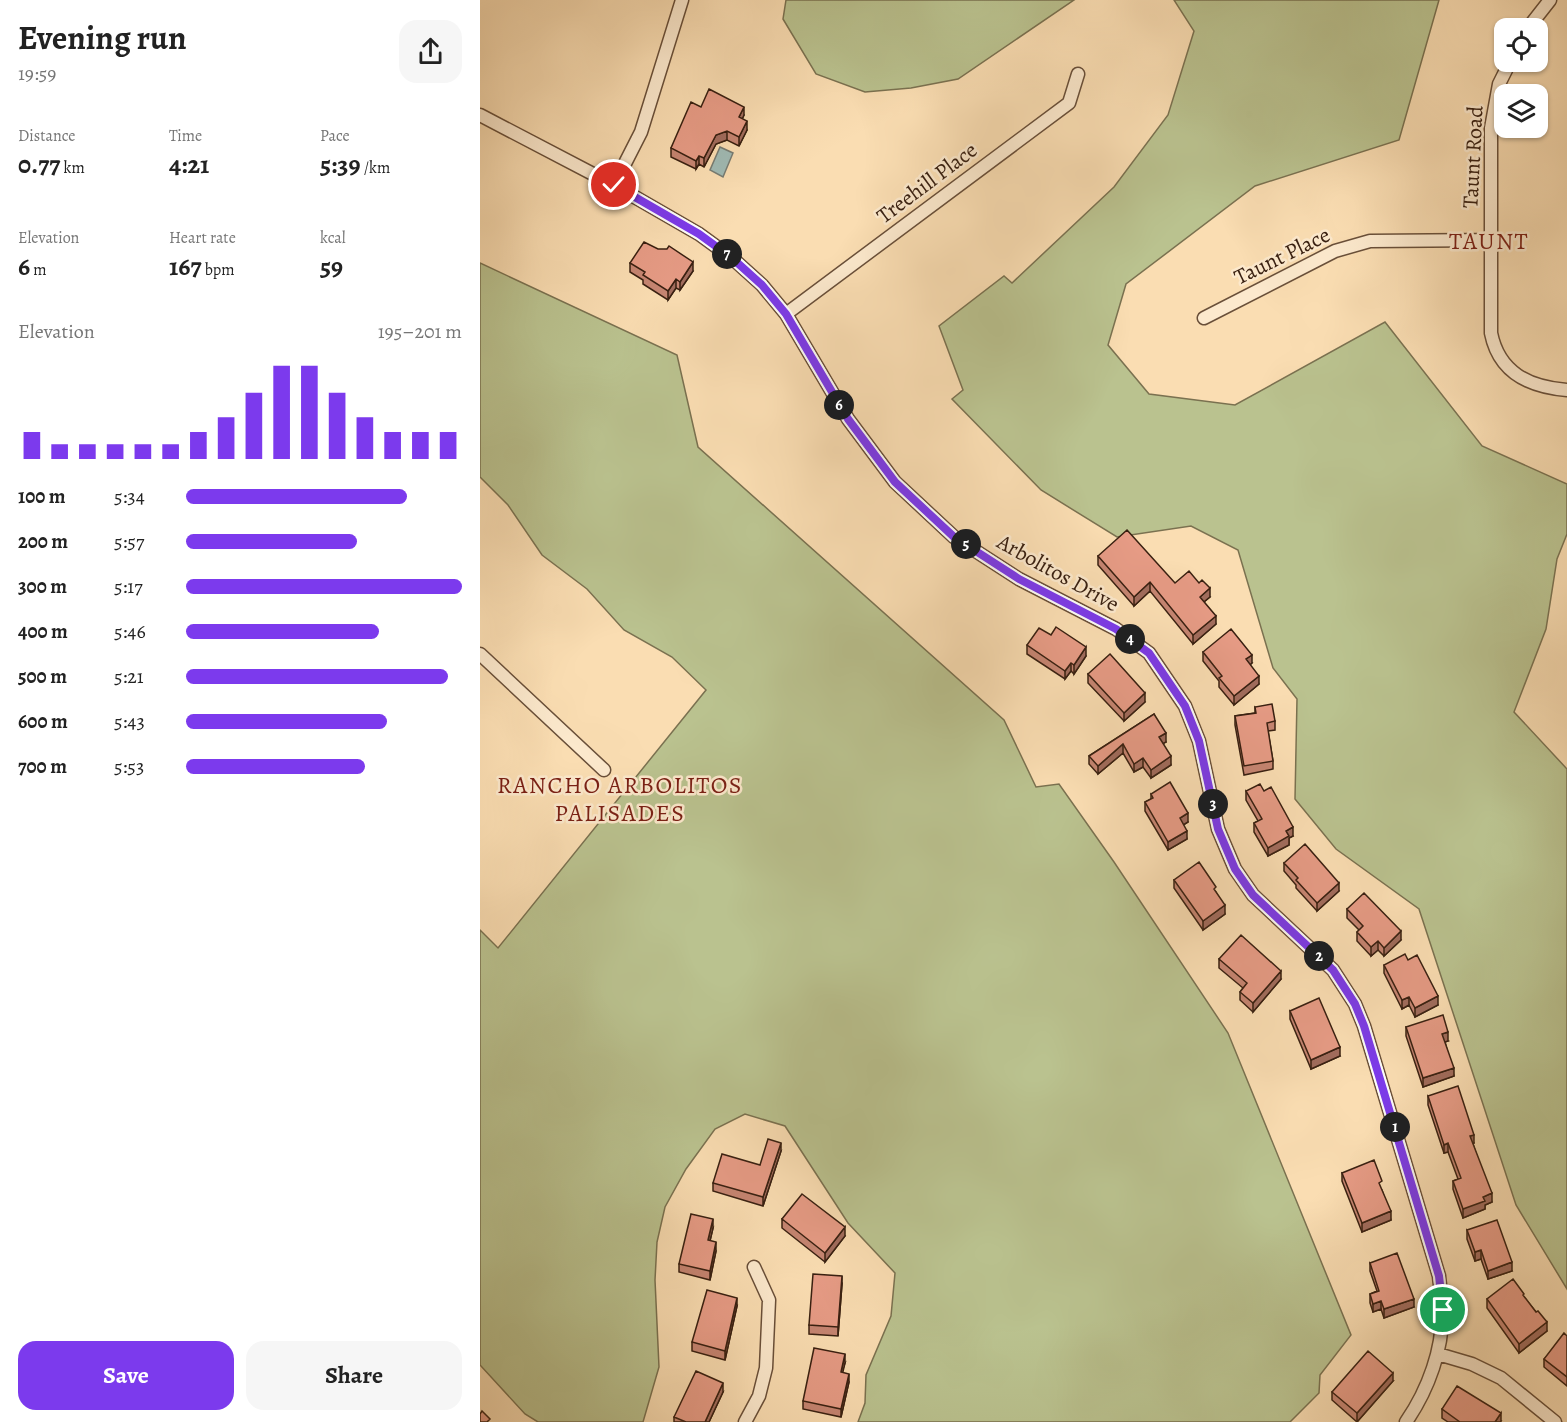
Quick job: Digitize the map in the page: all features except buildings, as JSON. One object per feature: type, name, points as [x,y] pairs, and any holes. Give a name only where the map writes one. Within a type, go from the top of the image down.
[{"type":"street","points":[[614,185],[641,132],[682,0]]},
{"type":"street","points":[[1536,18],[1550,0]]},
{"type":"street","name":"Taunt Road","points":[[1505,72],[1499,84],[1491,128],[1491,333],[1494,348],[1505,365],[1528,383],[1545,388],[1567,390]]},
{"type":"street","name":"Treehill Place","points":[[786,314],[1069,104],[1078,74]]},
{"type":"street","name":"Arbolitos Drive","points":[[480,115],[614,185],[699,234],[732,258],[762,285],[786,314],[848,419],[895,482],[954,537],[1019,579],[1116,629],[1149,653],[1168,679],[1185,706],[1199,741],[1218,829],[1235,869],[1253,895],[1333,970],[1355,1004],[1364,1026],[1439,1276],[1443,1310],[1438,1354],[1417,1406],[1406,1422]]},
{"type":"street","name":"Taunt Place","points":[[1204,318],[1335,251],[1370,241],[1490,240]]},
{"type":"street","points":[[480,654],[604,770]]},
{"type":"street","points":[[745,1422],[759,1396],[765,1368],[769,1300],[754,1267]]},
{"type":"street","points":[[1438,1354],[1472,1364],[1501,1378],[1555,1422]]},
{"type":"green space","points":[[786,0],[1074,0],[958,79],[911,88],[865,92],[816,74],[783,19]]},
{"type":"green space","points":[[1174,0],[1439,0],[1399,140],[1255,186],[1126,284],[1108,345],[1149,394],[1235,405],[1385,322],[1482,446],[1567,484],[1567,534],[1557,559],[1546,629],[1514,712],[1567,769],[1567,1289],[1516,1205],[1419,909],[1336,849],[1295,799],[1297,699],[1273,668],[1238,550],[1191,526],[1117,537],[1041,490],[952,399],[963,390],[939,326],[1004,276],[1012,283],[1114,187],[1168,115],[1194,31]]},
{"type":"green space","points":[[480,263],[677,355],[698,447],[1004,720],[1036,787],[1059,784],[1114,862],[1228,1033],[1351,1335],[1320,1375],[1319,1393],[1290,1422],[858,1422],[865,1403],[866,1375],[891,1316],[895,1273],[848,1223],[785,1126],[745,1114],[715,1129],[686,1169],[665,1207],[657,1242],[655,1280],[659,1367],[643,1422],[538,1422],[525,1414],[480,1365],[480,930],[498,948],[706,690],[672,657],[624,630],[587,589],[542,555],[508,505],[480,477]]},
{"type":"water","points":[[720,147],[733,153],[723,177],[710,170]]},
{"type":"district","name":"TAUNT","points":[[1489,241]]},
{"type":"district","name":"RANCHO ARBOLITOS PALISADES","points":[[620,799]]},
{"type":"route","points":[[614,185],[699,234],[732,258],[762,285],[786,314],[848,419],[895,482],[954,537],[1019,579],[1116,629],[1149,653],[1185,706],[1199,741],[1218,829],[1235,869],[1253,895],[1333,970],[1355,1004],[1364,1026],[1439,1276],[1443,1310]]}]
